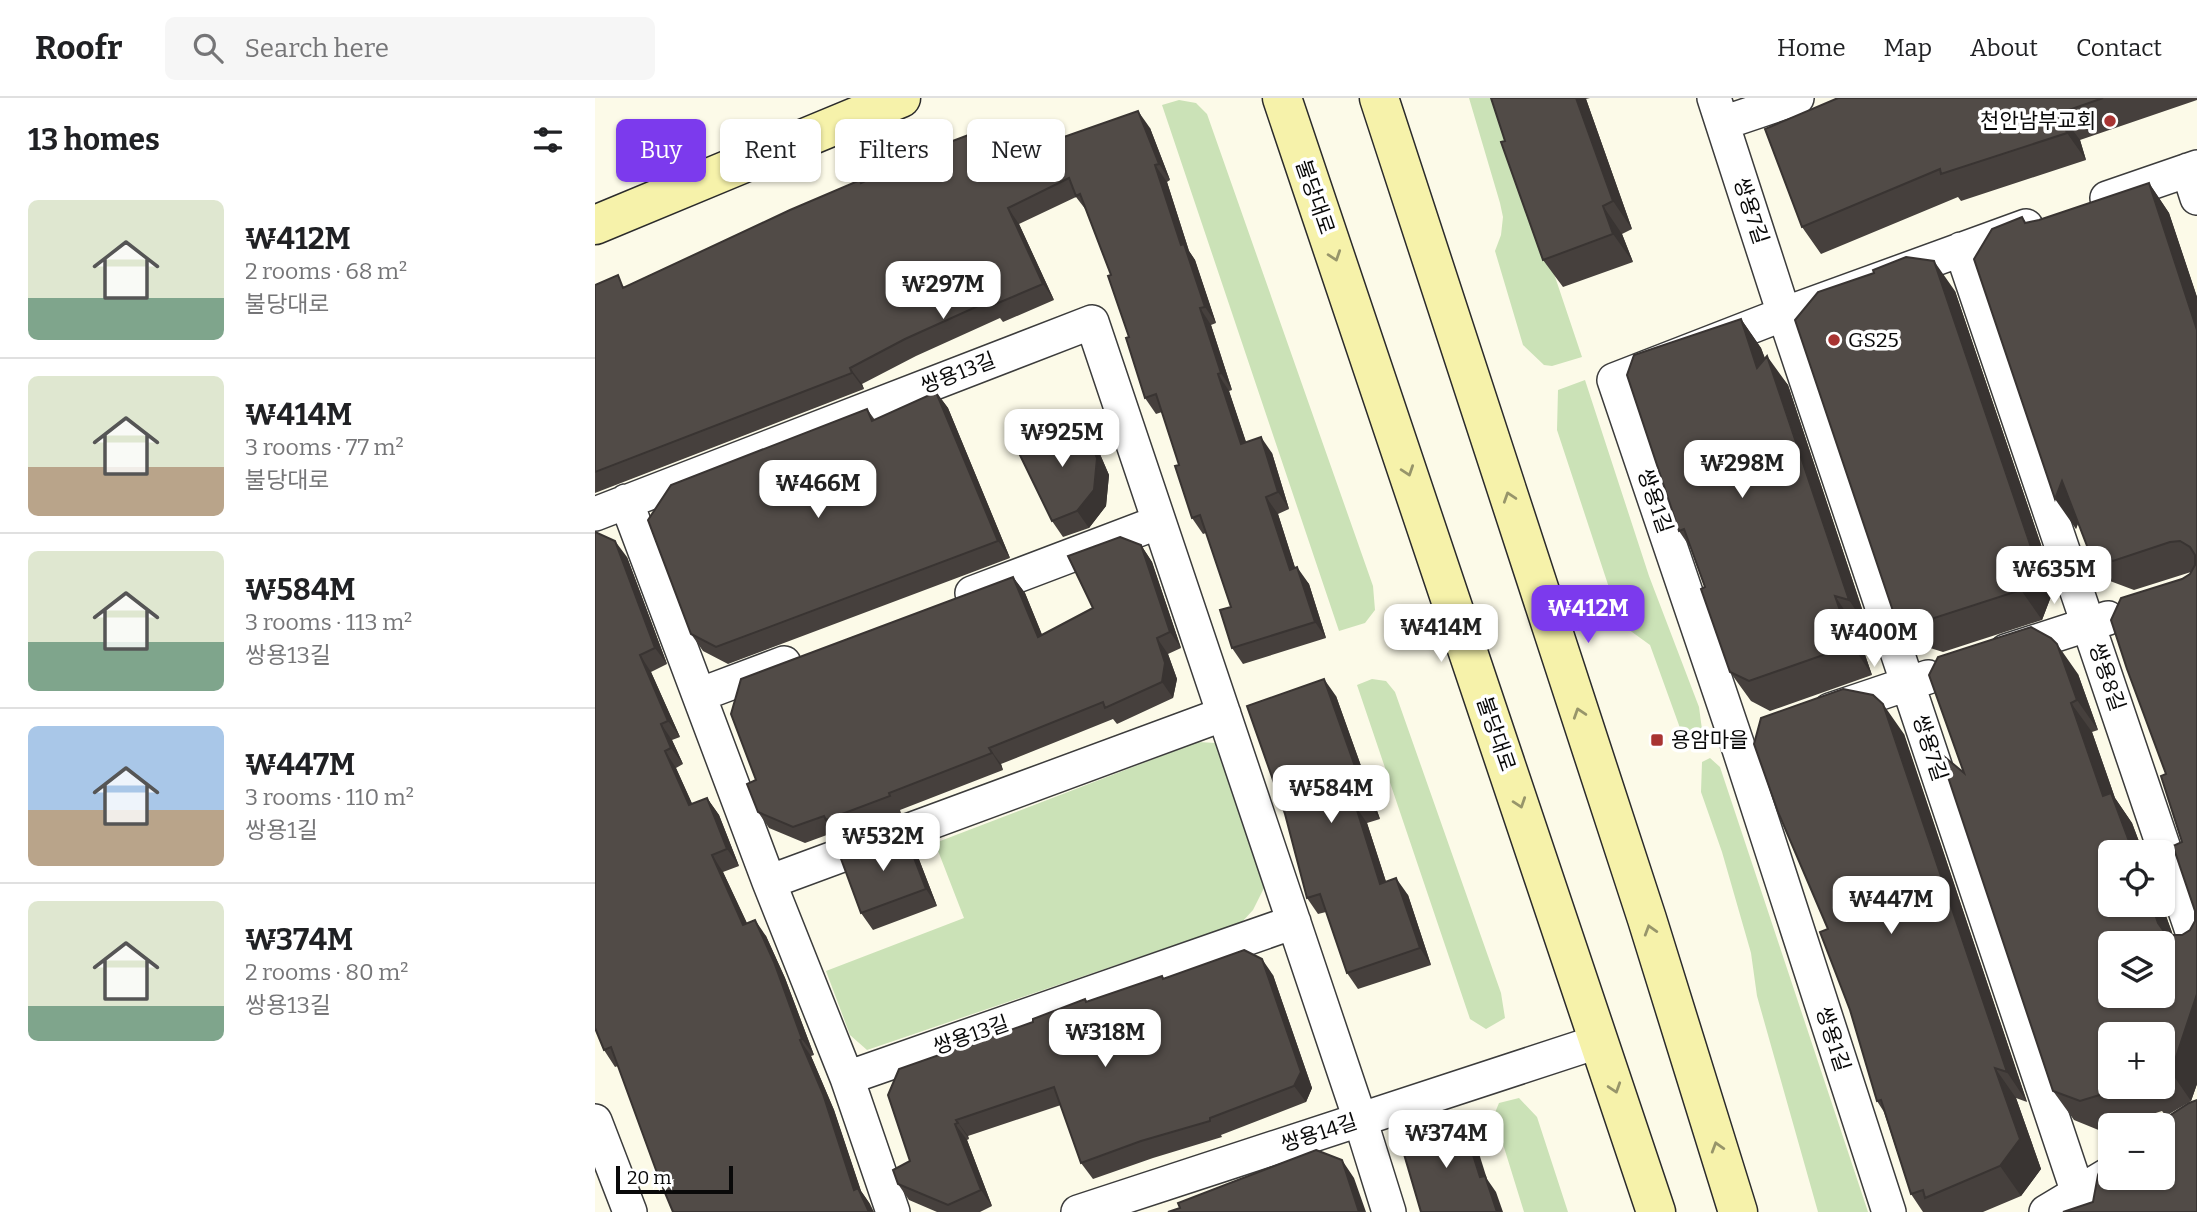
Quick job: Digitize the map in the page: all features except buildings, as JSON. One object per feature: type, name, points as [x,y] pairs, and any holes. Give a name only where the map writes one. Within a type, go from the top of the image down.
[{"type":"main road","points":[[595,225],[901,98]]},
{"type":"main road","name":"불당대로","points":[[1282,98],[1656,1212]]},
{"type":"main road","points":[[1378,98],[1642,906],[1738,1212]]},
{"type":"street","name":"쌍용7길","points":[[1797,98],[1718,110],[1784,314],[2084,1202]]},
{"type":"street","name":"쌍용1길","points":[[1889,1212],[1750,738],[1614,380],[1961,249],[2062,214],[2194,178]]},
{"type":"street","name":"쌍용8길","points":[[1961,249],[2197,946]]},
{"type":"street","name":"쌍용13길","points":[[595,514],[1092,321],[1389,1212]]},
{"type":"street","points":[[626,501],[769,882],[847,1078],[893,1212]]},
{"type":"street","points":[[942,604],[1160,522]]},
{"type":"street","points":[[1803,720],[2137,609]]},
{"type":"street","points":[[699,695],[814,652]]},
{"type":"street","points":[[769,882],[1224,714]]},
{"type":"street","name":"쌍용13길","points":[[847,1078],[1294,922]]},
{"type":"street","name":"쌍용14길","points":[[1077,1212],[1600,1041]]},
{"type":"street","points":[[595,1121],[629,1212]]},
{"type":"street","points":[[2046,1212],[2084,1202],[2098,1186]]},
{"type":"green space","points":[[1469,98],[1495,98],[1582,357],[1552,366],[1544,365],[1523,345],[1495,251],[1501,235],[1503,217],[1500,203]]},
{"type":"green space","points":[[1179,100],[1196,103],[1207,114],[1373,586],[1375,610],[1365,623],[1339,631],[1162,105]]},
{"type":"green space","points":[[1585,380],[1649,576],[1699,707],[1703,737],[1694,741],[1680,728],[1650,645],[1621,624],[1557,430],[1558,390]]},
{"type":"green space","points":[[1372,679],[1386,681],[1395,692],[1501,993],[1505,1018],[1486,1029],[1470,1019],[1357,685]]},
{"type":"green space","points":[[1198,742],[1216,743],[1268,880],[1253,910],[1242,922],[867,1050],[850,1035],[826,971],[964,918],[935,843]]},
{"type":"green space","points":[[1710,758],[1720,767],[1868,1212],[1818,1212],[1757,996],[1751,953],[1722,852],[1701,792],[1702,762]]},
{"type":"green space","points":[[1519,1098],[1537,1117],[1568,1212],[1524,1212],[1494,1115],[1499,1103]]},
{"type":"place","name":"천안남부교회","points":[[2110,121]]},
{"type":"place","name":"GS25","points":[[1834,340]]},
{"type":"place","name":"용암마을","points":[[1657,740]]}]
